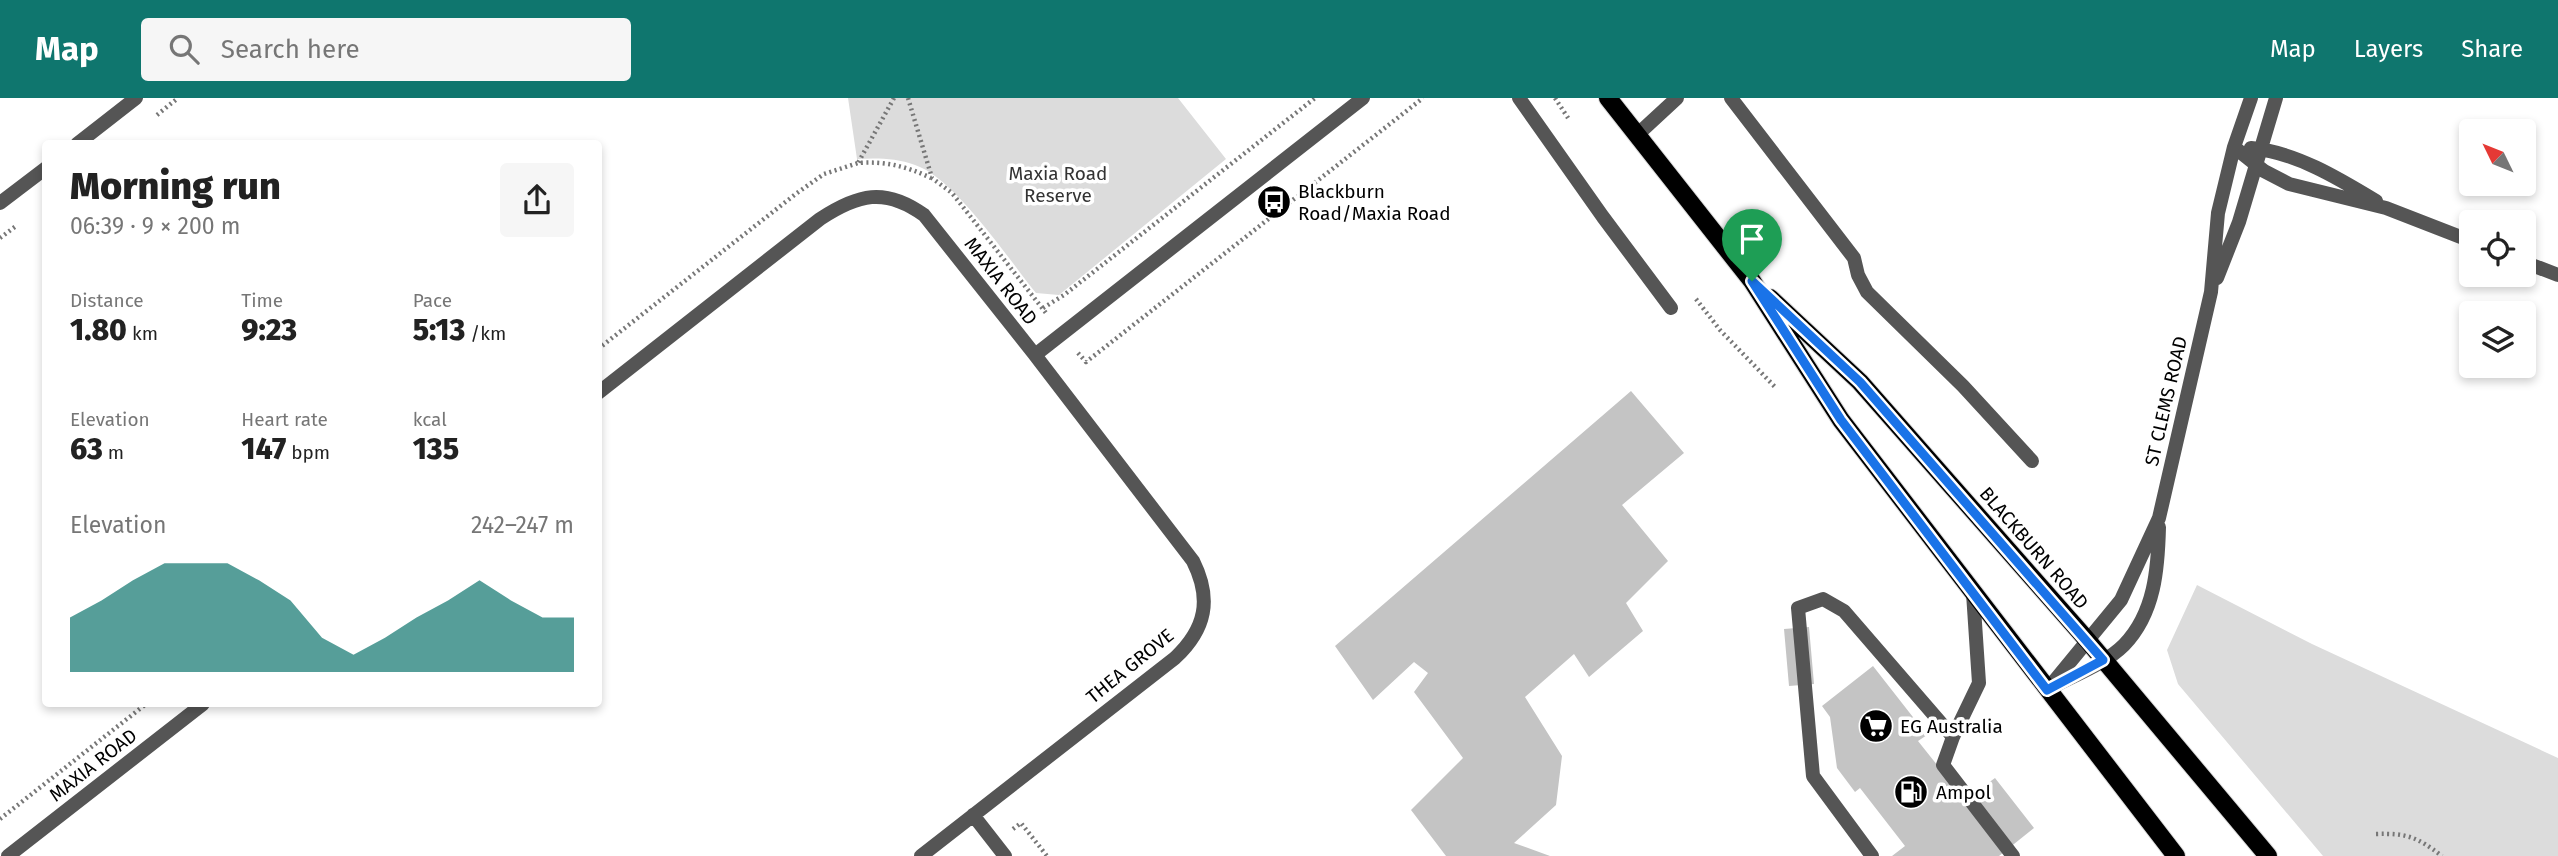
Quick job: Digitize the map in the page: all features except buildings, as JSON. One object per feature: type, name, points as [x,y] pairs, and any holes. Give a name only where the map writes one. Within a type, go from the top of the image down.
[{"type":"main road","name":"BLACKBURN ROAD","points":[[1608,98],[1752,281],[1841,420],[2176,856]]},
{"type":"main road","name":"BLACKBURN ROAD","points":[[1752,281],[1860,382],[2088,641],[2268,856]]},
{"type":"street","points":[[82,140],[136,98]]},
{"type":"street","name":"MAXIA ROAD","points":[[602,390],[820,219],[856,199],[872,197],[888,197],[901,201],[924,215],[1035,355],[1363,98]]},
{"type":"street","points":[[1519,98],[1671,309]]},
{"type":"street","points":[[1637,135],[1677,98]]},
{"type":"street","points":[[1731,98],[1854,258],[1858,275],[1867,292],[1963,386],[2032,461]]},
{"type":"street","name":"ST CLEMS ROAD","points":[[2047,690],[2103,660],[2124,645],[2149,606],[2158,571],[2159,518],[2211,292],[2218,213],[2234,147],[2251,98]]},
{"type":"street","name":"ST CLEMS ROAD","points":[[2211,292],[2239,222],[2276,98]]},
{"type":"street","points":[[2234,147],[2271,150],[2347,184],[2386,208]]},
{"type":"street","points":[[2234,147],[2255,164],[2289,184],[2386,208],[2459,236]]},
{"type":"street","points":[[0,203],[42,171]]},
{"type":"street","points":[[2536,267],[2558,275]]},
{"type":"street","name":"THEA GROVE","points":[[921,856],[1181,652],[1196,634],[1205,603],[1204,589],[1193,561],[1035,355]]},
{"type":"street","name":"ST CLEMS ROAD","points":[[2047,690],[2121,600],[2159,518]]},
{"type":"street","points":[[1973,593],[1979,683],[1943,765],[2013,856]]},
{"type":"street","points":[[1872,856],[1813,776],[1798,608],[1823,599],[1844,611],[1954,737]]},
{"type":"street","name":"MAXIA ROAD","points":[[8,856],[199,707]]},
{"type":"street","points":[[973,815],[1005,856]]},
{"type":"path","points":[[858,163],[894,98]]},
{"type":"path","points":[[908,98],[932,178]]},
{"type":"path","points":[[1042,308],[1064,295],[1315,98]]},
{"type":"path","points":[[602,346],[824,174],[858,163],[879,161],[908,166],[932,178],[952,193],[1086,362],[1423,98]]},
{"type":"path","points":[[0,818],[142,707]]},
{"type":"path","points":[[2376,834],[2401,833],[2423,842],[2442,856]]},
{"type":"green space","name":"Maxia Road Reserve","points":[[848,98],[1178,98],[1226,159],[1059,295],[1036,293],[980,221],[931,173],[901,161],[857,159]]},
{"type":"green space","points":[[2197,585],[2312,644],[2558,758],[2558,856],[2323,856],[2178,684],[2167,650]]},
{"type":"place","name":"Blackburn Road/Maxia Road","points":[[1274,202]]},
{"type":"place","name":"EG Australia","points":[[1876,726]]},
{"type":"place","name":"Ampol","points":[[1911,792]]},
{"type":"route","points":[[1752,281],[1860,382],[2103,660],[2047,690],[1841,420],[1752,281]]}]
